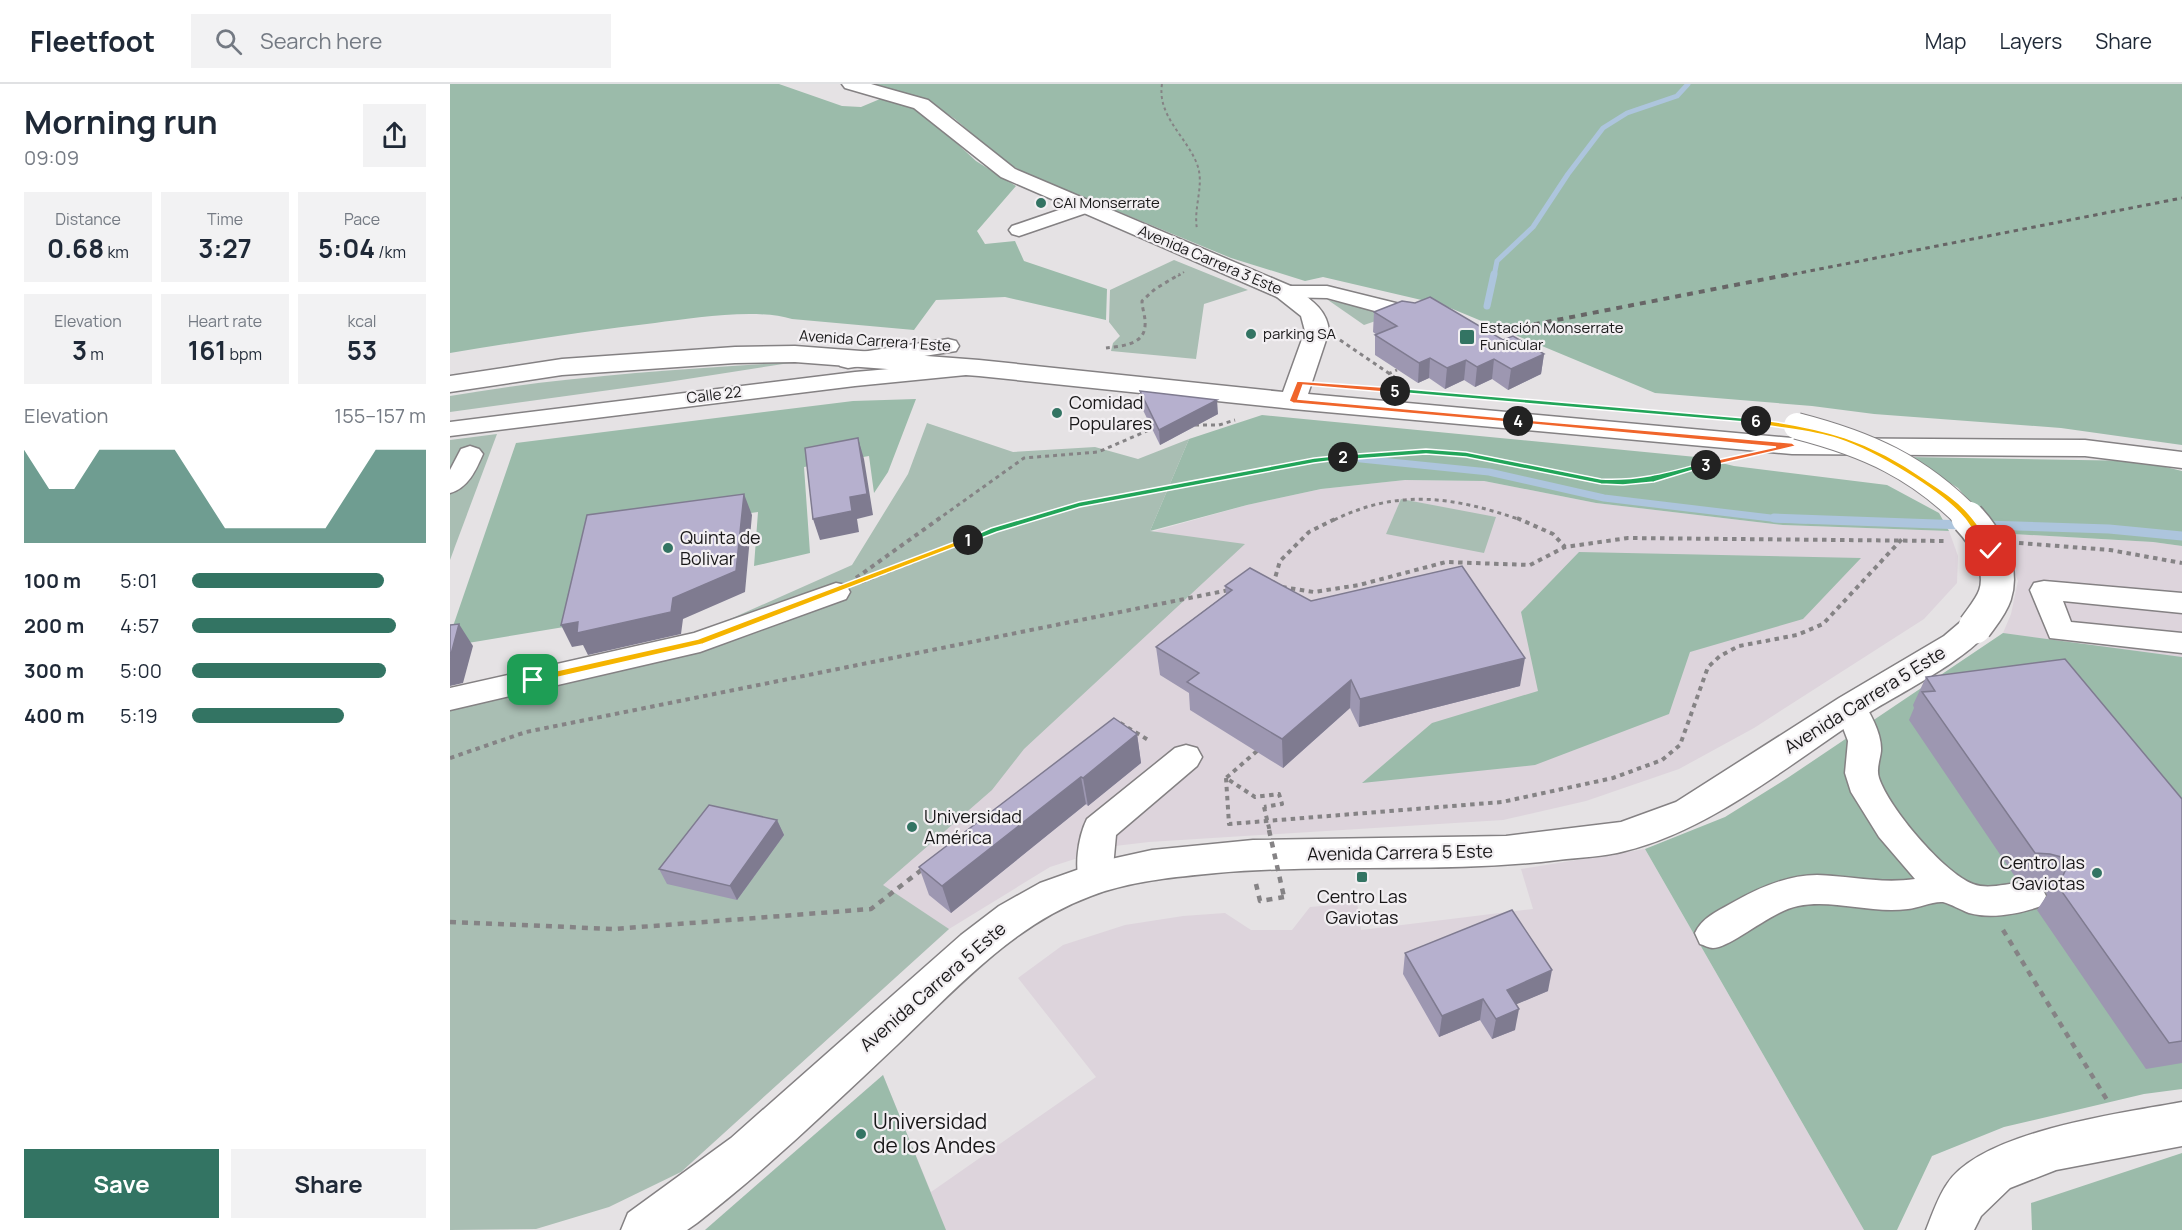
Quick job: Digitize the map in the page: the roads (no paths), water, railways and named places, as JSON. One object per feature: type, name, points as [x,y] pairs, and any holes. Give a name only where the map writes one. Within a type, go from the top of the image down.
[{"type":"main road","name":"Avenida Carrera 3 Este","points":[[850,84],[921,104],[1008,173],[1285,292],[1301,302],[1316,320],[1317,331],[1297,392]]},
{"type":"main road","name":"Avenida Carrera 1 Este","points":[[450,366],[621,343],[712,336],[806,335],[948,346],[1297,392]]},
{"type":"main road","name":"Avenida Carrera 1 Este","points":[[450,384],[562,367],[768,354],[1297,392]]},
{"type":"main road","name":"Avenida Carrera 5 Este","points":[[645,1230],[715,1181],[759,1144],[984,939],[1030,906],[1094,879],[1125,870],[1228,857],[1506,851],[1623,837],[1689,812],[1851,707],[1956,644],[1975,627],[1996,593],[1997,578],[1991,551],[1967,517],[1925,481],[1868,448],[1840,437],[1797,426],[1722,418],[1297,392]]},
{"type":"main road","points":[[1297,392],[1808,447],[2087,448],[2182,460]]},
{"type":"main road","points":[[1950,1230],[1964,1199],[1994,1172],[2056,1148],[2182,1124]]},
{"type":"street","points":[[1019,230],[1085,207]]},
{"type":"street","points":[[1285,292],[1327,292],[1408,313]]},
{"type":"street","name":"Calle 22","points":[[450,417],[716,384],[948,346]]},
{"type":"street","name":"Calle 22","points":[[450,429],[855,379],[979,368]]},
{"type":"street","points":[[450,485],[463,471],[470,454]]},
{"type":"street","points":[[2182,603],[2044,590],[2060,631],[2182,643]]},
{"type":"street","points":[[450,699],[700,642],[836,592]]},
{"type":"street","points":[[1851,707],[1862,731],[1866,747],[1861,774],[1874,802],[1919,861],[1945,888],[1968,898],[1986,901],[2028,896]]},
{"type":"street","points":[[1094,879],[1099,829],[1186,757]]},
{"type":"street","points":[[1713,933],[1764,902],[1798,891],[1825,890],[1873,896],[1922,894],[1945,888]]},
{"type":"waterway","points":[[1494,276],[1497,261],[1533,227],[1568,174],[1603,128],[1627,113],[1677,96],[1688,84]]},
{"type":"waterway","points":[[1487,306],[1494,274]]},
{"type":"waterway","points":[[1361,459],[1489,472],[1604,498],[1779,519],[1805,520]]},
{"type":"waterway","points":[[1774,518],[1964,525]]},
{"type":"waterway","points":[[1984,525],[2109,529],[2182,536]]},
{"type":"railway","points":[[1784,276],[2182,198]]},
{"type":"railway","points":[[1475,336],[1791,274]]},
{"type":"place","name":"CAI Monserrate","points":[[1041,203]]},
{"type":"place","name":"parking SA","points":[[1251,334]]},
{"type":"place","name":"Estación Monserrate Funicular","points":[[1467,337]]},
{"type":"place","name":"Comidad Populares","points":[[1057,413]]},
{"type":"place","name":"Quinta de Bolivar","points":[[668,548]]},
{"type":"place","name":"Universidad América","points":[[912,827]]},
{"type":"place","name":"Centro las Gaviotas","points":[[2097,873]]},
{"type":"place","name":"Centro Las Gaviotas","points":[[1362,877]]},
{"type":"place","name":"Universidad de los Andes","points":[[861,1134]]}]
